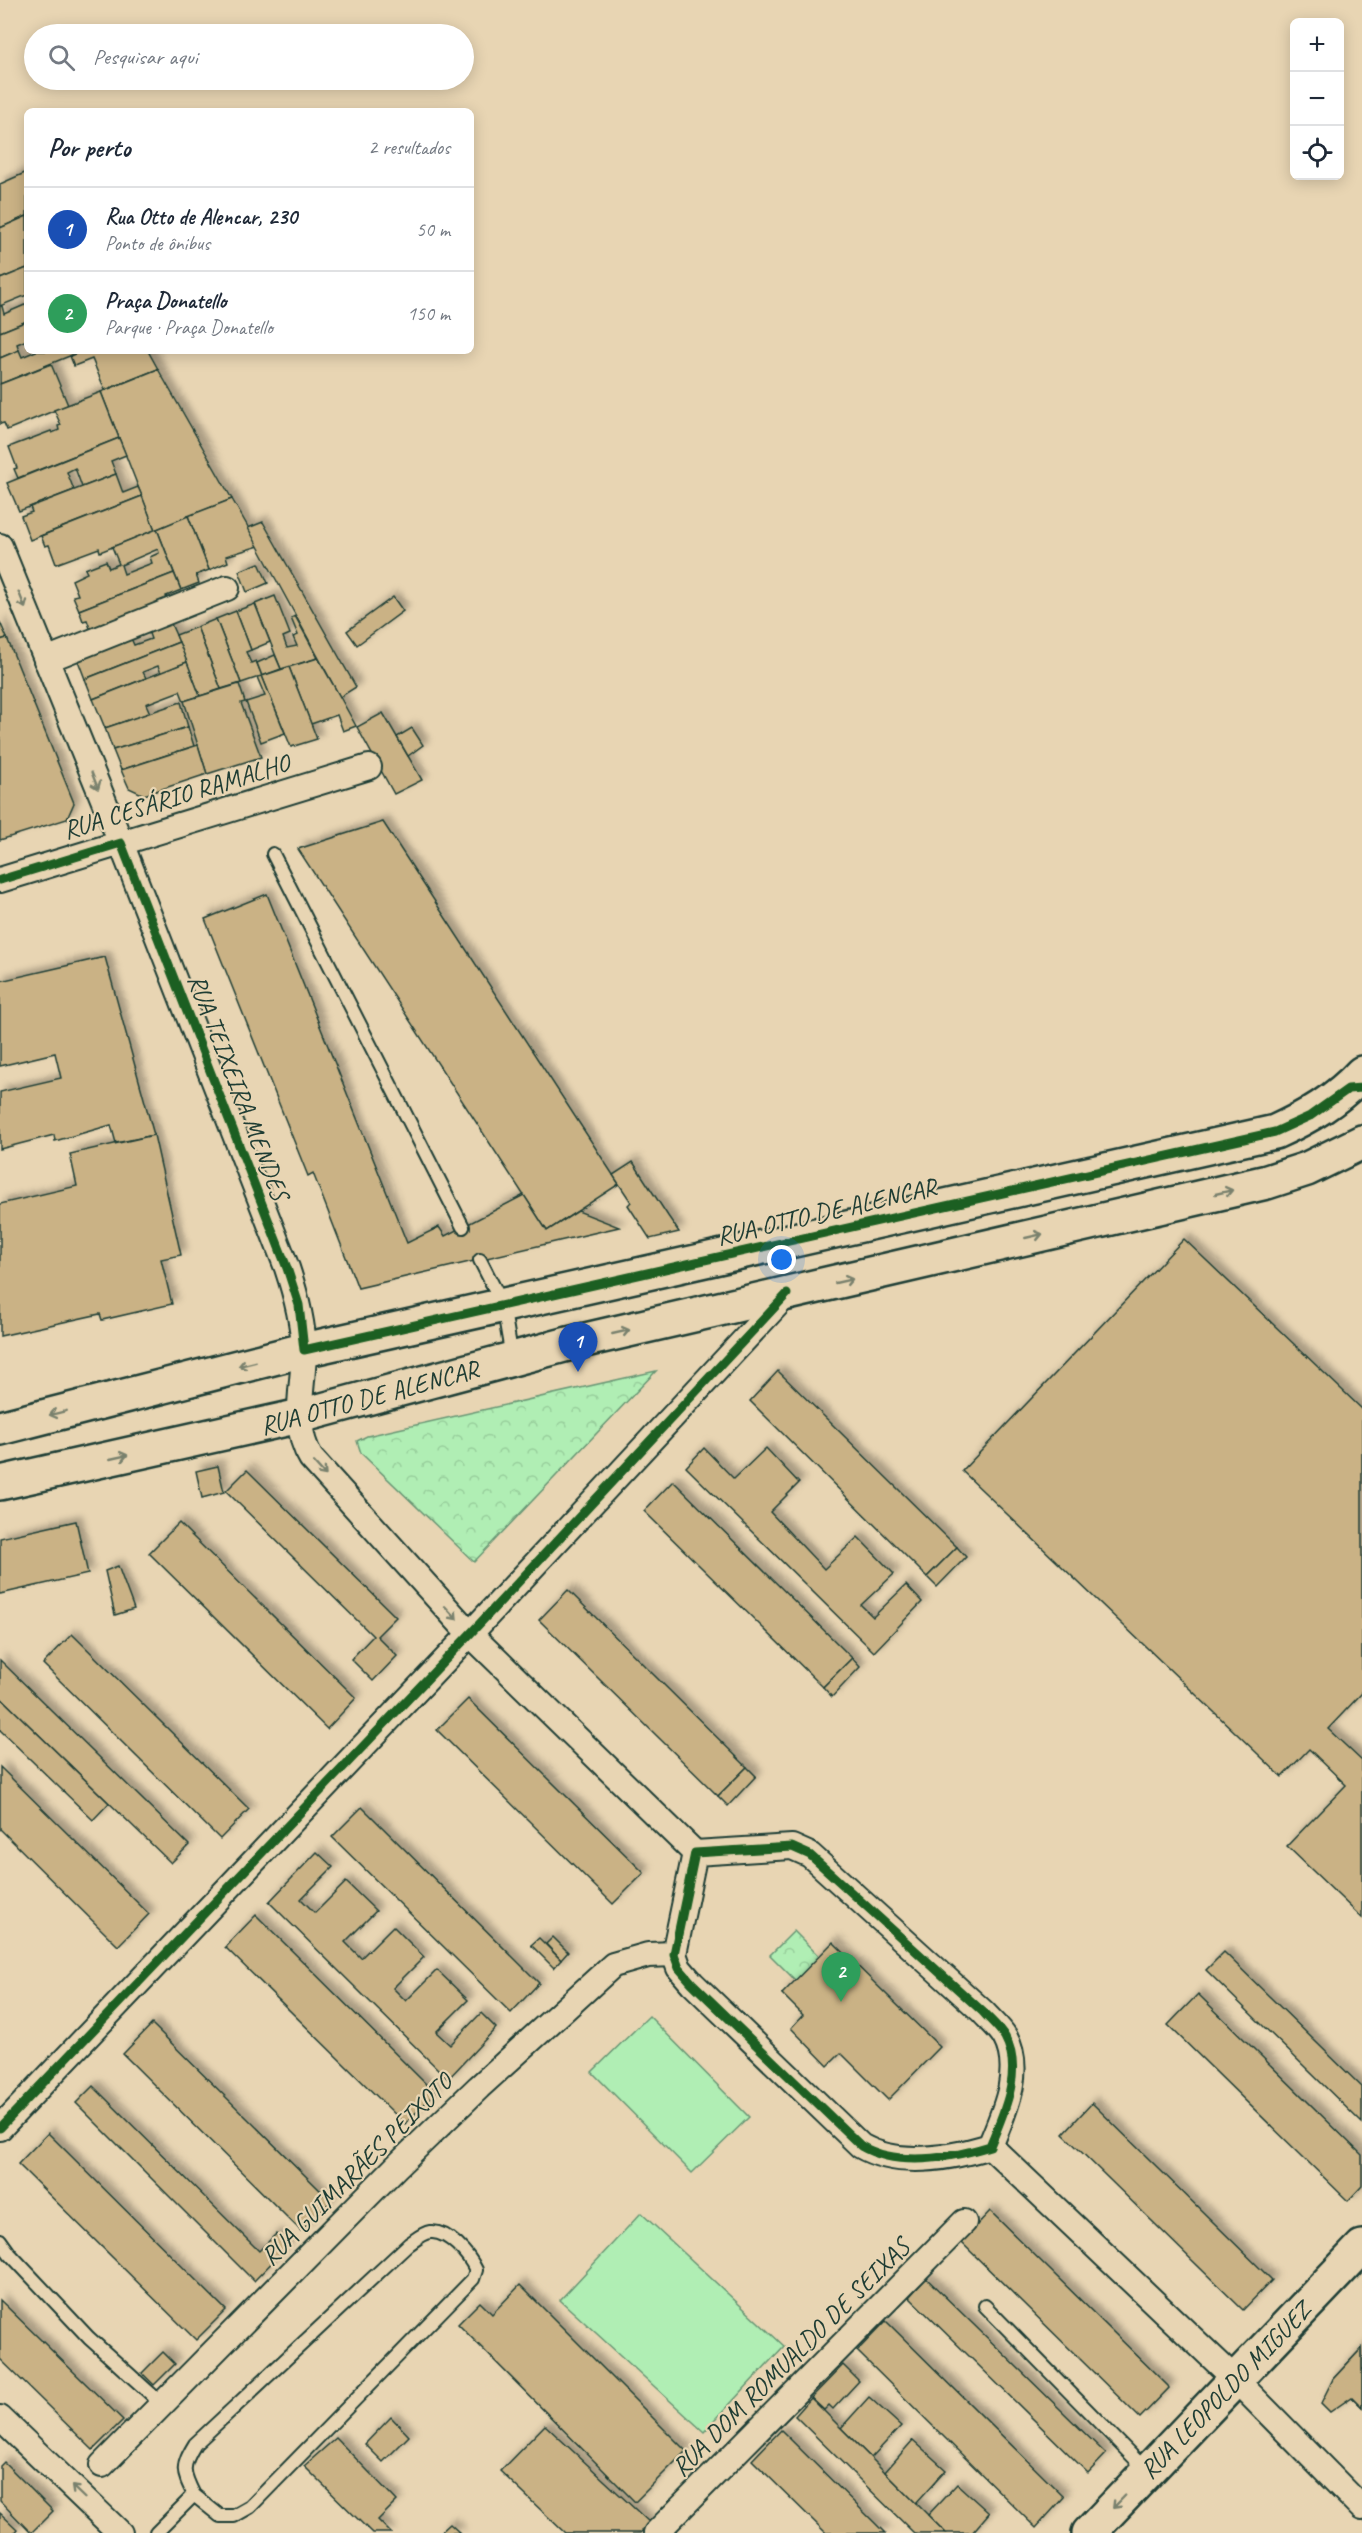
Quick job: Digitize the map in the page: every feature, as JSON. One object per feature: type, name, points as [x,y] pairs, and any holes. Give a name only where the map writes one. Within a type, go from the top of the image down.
[{"type":"main road","name":"RUA OTTO DE ALENCAR","points":[[0,1428],[304,1350],[1275,1132],[1310,1116],[1357,1089]]},
{"type":"main road","name":"RUA OTTO DE ALENCAR","points":[[0,1483],[300,1416],[513,1359],[1267,1182],[1307,1169],[1362,1142]]},
{"type":"main road","name":"RUA LEOPOLDO MIGUEZ","points":[[1089,2533],[1362,2247]]},
{"type":"street","name":"RUA TEIXEIRA MENDES","points":[[0,546],[121,843],[287,1268],[299,1305],[304,1350],[300,1416],[303,1446],[311,1458],[470,1634],[695,1853]]},
{"type":"street","points":[[46,660],[227,588]]},
{"type":"street","name":"RUA CESÁRIO RAMALHO","points":[[0,880],[369,767]]},
{"type":"street","points":[[0,2128],[470,1634],[787,1294]]},
{"type":"street","points":[[792,1847],[810,1855],[983,2012],[1005,2037],[1012,2060],[1010,2096],[990,2146],[957,2156],[921,2158],[875,2154],[861,2146],[692,1983],[680,1968],[674,1954],[695,1853],[792,1847]]},
{"type":"street","name":"RUA GUIMARÃES PEIXOTO","points":[[102,2465],[397,2166],[613,1965],[648,1955],[674,1954]]},
{"type":"street","points":[[990,2146],[1236,2380],[1362,2508]]},
{"type":"street","name":"RUA DOM ROMUALDO DE SEIXAS","points":[[656,2533],[964,2222]]},
{"type":"street","points":[[0,2418],[120,2533]]},
{"type":"lane","points":[[273,854],[463,1227]]},
{"type":"lane","points":[[480,1260],[503,1305],[513,1359]]},
{"type":"lane","points":[[428,2232],[443,2233],[472,2261],[476,2270],[473,2279],[250,2507],[234,2516],[220,2517],[194,2495],[186,2478],[183,2463],[195,2444],[409,2244],[428,2232]]},
{"type":"lane","points":[[0,2240],[10,2254],[89,2338],[162,2404]]},
{"type":"lane","points":[[985,2306],[1148,2472]]},
{"type":"lane","points":[[156,2533],[194,2495]]},
{"type":"green space","points":[[656,1371],[474,1562],[361,1453],[357,1441],[367,1436]]},
{"type":"green space","points":[[794,1931],[911,2049],[887,2072],[770,1955]]},
{"type":"green space","points":[[649,2016],[749,2117],[692,2173],[592,2072]]},
{"type":"green space","points":[[641,2213],[784,2346],[704,2432],[560,2300]]},
{"type":"building","points":[[24,173],[24,217],[0,228],[0,184]]},
{"type":"building","points":[[24,217],[24,269],[0,279],[0,228]]},
{"type":"building","points":[[24,269],[24,296],[0,306],[0,279]]},
{"type":"building","points":[[24,305],[24,322],[0,332],[0,306],[4,314]]},
{"type":"building","points":[[24,322],[24,341],[17,344],[19,350],[0,358],[0,332]]},
{"type":"building","points":[[19,350],[22,357],[29,354],[75,354],[0,384],[0,358]]},
{"type":"building","points":[[75,354],[150,354],[158,369],[105,390],[92,359],[74,366],[70,356]]},
{"type":"building","points":[[51,364],[68,405],[7,430],[4,423],[0,424],[0,384]]},
{"type":"building","points":[[158,369],[232,499],[155,530],[101,392]]},
{"type":"building","points":[[101,392],[119,438],[18,478],[14,469],[17,468],[9,447],[59,430],[58,426],[61,425],[54,410]]},
{"type":"building","points":[[119,438],[126,455],[111,461],[116,474],[82,487],[75,468],[67,472],[74,490],[19,511],[7,483]]},
{"type":"building","points":[[116,474],[123,493],[138,487],[142,496],[30,540],[21,516],[32,512],[30,507]]},
{"type":"building","points":[[142,496],[155,530],[100,552],[99,548],[56,564],[49,545],[45,546],[41,536]]},
{"type":"building","points":[[232,499],[259,546],[226,556],[228,562],[209,570],[188,516]]},
{"type":"building","points":[[188,516],[209,570],[196,575],[199,583],[181,590],[157,529]]},
{"type":"building","points":[[263,522],[356,687],[340,697],[248,528]]},
{"type":"building","points":[[157,529],[174,573],[79,610],[73,596],[78,595],[72,580],[87,573],[85,569],[106,561],[109,568],[119,564],[112,547]],"holes":[[[158,549],[159,553],[150,557],[152,563],[124,574],[121,565]]]},
{"type":"building","points":[[259,563],[268,583],[247,592],[239,571]]},
{"type":"building","points":[[174,573],[181,590],[166,596],[169,601],[91,631],[87,620],[83,621],[79,610]]},
{"type":"building","points":[[275,596],[290,634],[283,637],[287,648],[297,646],[293,637],[298,635],[291,618],[295,616],[318,658],[281,669],[255,604]]},
{"type":"building","points":[[393,597],[403,611],[357,645],[347,631]]},
{"type":"building","points":[[255,604],[270,642],[251,650],[236,611]]},
{"type":"building","points":[[236,611],[251,650],[246,652],[251,663],[256,661],[262,676],[241,683],[216,619]]},
{"type":"building","points":[[216,619],[241,683],[221,689],[197,627]]},
{"type":"building","points":[[0,622],[7,638],[0,640]]},
{"type":"building","points":[[163,622],[171,624],[179,642],[85,679],[77,658],[130,636],[134,645],[151,639],[147,628]]},
{"type":"building","points":[[197,627],[221,689],[200,696],[176,635]]},
{"type":"building","points":[[7,638],[74,803],[67,819],[0,840],[0,640]]},
{"type":"building","points":[[179,642],[187,662],[161,673],[158,666],[143,672],[146,678],[93,699],[85,679]]},
{"type":"building","points":[[275,655],[281,669],[262,676],[257,663]]},
{"type":"building","points":[[318,658],[356,726],[343,731],[337,715],[311,724],[289,667]]},
{"type":"building","points":[[187,662],[200,696],[184,701],[180,691],[146,704],[150,713],[105,728],[93,699]]},
{"type":"building","points":[[289,667],[317,739],[291,747],[262,676]]},
{"type":"building","points":[[262,676],[285,733],[261,742],[246,702],[265,696],[257,677]]},
{"type":"building","points":[[239,684],[245,702],[241,703],[261,757],[207,774],[184,701]]},
{"type":"building","points":[[181,702],[188,727],[113,750],[105,728]]},
{"type":"building","points":[[383,713],[422,780],[394,794],[357,727]]},
{"type":"building","points":[[188,727],[194,746],[121,770],[113,750]]},
{"type":"building","points":[[412,728],[423,745],[408,756],[397,737]]},
{"type":"building","points":[[198,745],[207,774],[144,795],[129,788],[121,770]]},
{"type":"building","points":[[383,822],[619,1184],[547,1231],[298,849]]},
{"type":"building","points":[[267,894],[407,1243],[439,1227],[445,1236],[524,1195],[547,1231],[578,1211],[619,1227],[358,1288],[313,1173],[308,1176],[205,919]]},
{"type":"building","points":[[105,957],[154,1135],[116,1143],[111,1125],[55,1141],[54,1135],[0,1149],[0,1092],[61,1078],[55,1053],[0,1066],[0,981]]},
{"type":"building","points":[[154,1135],[181,1255],[161,1259],[172,1304],[102,1320],[100,1314],[0,1336],[0,1204],[77,1186],[70,1154]]},
{"type":"building","points":[[633,1162],[679,1232],[650,1239],[628,1205],[631,1202],[613,1175]]},
{"type":"building","points":[[1184,1239],[1362,1409],[1362,1693],[1328,1729],[1362,1761],[1362,1918],[1287,1846],[1346,1785],[1309,1749],[1282,1777],[962,1471]]},
{"type":"building","points":[[778,1371],[957,1547],[927,1577],[750,1401]]},
{"type":"building","points":[[704,1448],[734,1479],[766,1448],[799,1483],[770,1512],[824,1569],[858,1537],[894,1574],[861,1605],[873,1617],[906,1585],[922,1602],[874,1652],[686,1467]]},
{"type":"building","points":[[218,1466],[224,1492],[202,1498],[196,1471]]},
{"type":"building","points":[[247,1470],[396,1617],[377,1636],[397,1656],[373,1681],[351,1659],[373,1636],[226,1491]]},
{"type":"building","points":[[673,1481],[852,1658],[823,1687],[644,1511]]},
{"type":"building","points":[[76,1521],[88,1574],[0,1594],[0,1538]]},
{"type":"building","points":[[179,1523],[356,1698],[327,1729],[149,1553]]},
{"type":"building","points":[[957,1547],[966,1557],[937,1587],[927,1577]]},
{"type":"building","points":[[118,1566],[134,1609],[115,1615],[105,1571]]},
{"type":"building","points":[[568,1590],[747,1767],[718,1796],[539,1620]]},
{"type":"building","points":[[72,1634],[249,1809],[220,1839],[43,1664]]},
{"type":"building","points":[[852,1658],[860,1667],[832,1697],[823,1687]]},
{"type":"building","points":[[0,1660],[189,1845],[171,1863],[0,1697]]},
{"type":"building","points":[[0,1697],[109,1803],[93,1820],[0,1730]]},
{"type":"building","points":[[468,1699],[644,1873],[613,1904],[437,1730]]},
{"type":"building","points":[[0,1767],[149,1914],[118,1946],[0,1829]]},
{"type":"building","points":[[747,1767],[756,1776],[728,1806],[718,1796]]},
{"type":"building","points":[[362,1807],[539,1983],[511,2013],[332,1837]]},
{"type":"building","points":[[317,1852],[333,1867],[301,1899],[315,1913],[346,1882],[376,1911],[345,1942],[361,1958],[393,1926],[424,1957],[393,1988],[406,2001],[437,1970],[468,2000],[436,2032],[450,2045],[481,2013],[496,2028],[448,2079],[269,1902]]},
{"type":"building","points":[[256,1915],[435,2093],[405,2124],[225,1947]]},
{"type":"building","points":[[553,1937],[568,1952],[561,1960],[546,1944]]},
{"type":"building","points":[[539,1938],[561,1960],[554,1968],[531,1945]]},
{"type":"building","points":[[833,1942],[940,2047],[888,2100],[841,2053],[828,2066],[791,2028],[803,2015],[782,1994]]},
{"type":"building","points":[[1224,1952],[1362,2087],[1362,2123],[1206,1970]]},
{"type":"building","points":[[1198,1994],[1362,2155],[1362,2186],[1348,2201],[1168,2025]]},
{"type":"building","points":[[152,2024],[331,2201],[301,2231],[123,2054]]},
{"type":"building","points":[[93,2086],[259,2251],[276,2234],[288,2246],[254,2281],[76,2103]]},
{"type":"building","points":[[1092,2103],[1272,2280],[1243,2310],[1063,2134]]},
{"type":"building","points":[[48,2133],[226,2310],[196,2340],[18,2164]]},
{"type":"building","points":[[990,2211],[1168,2386],[1169,2388],[1140,2418],[961,2242]]},
{"type":"building","points":[[926,2278],[1106,2454],[1088,2473],[909,2297]]},
{"type":"building","points":[[520,2285],[686,2451],[635,2502],[458,2324],[480,2302],[492,2314]]},
{"type":"building","points":[[0,2300],[123,2420],[93,2450],[0,2359]]},
{"type":"building","points":[[886,2321],[1064,2497],[1036,2528],[857,2351]]},
{"type":"building","points":[[1362,2348],[1362,2407],[1333,2379]]},
{"type":"building","points":[[1362,2348],[1362,2407],[1352,2397],[1330,2412],[1321,2403],[1333,2379]]},
{"type":"building","points":[[163,2352],[175,2364],[154,2385],[142,2373]]},
{"type":"building","points":[[843,2365],[859,2381],[833,2409],[829,2405],[824,2410],[811,2398]]},
{"type":"building","points":[[869,2397],[901,2426],[871,2458],[841,2428]]},
{"type":"building","points":[[811,2398],[946,2533],[914,2533],[795,2416]]},
{"type":"building","points":[[391,2417],[409,2436],[383,2462],[365,2444]]},
{"type":"building","points":[[545,2425],[650,2523],[640,2533],[565,2533],[500,2471]]},
{"type":"building","points":[[781,2430],[885,2533],[826,2533],[752,2460]]},
{"type":"building","points":[[336,2438],[397,2501],[378,2520],[391,2533],[372,2533],[304,2466]]},
{"type":"building","points":[[913,2440],[946,2470],[916,2503],[885,2472]]},
{"type":"building","points":[[4,2462],[53,2511],[31,2533],[0,2501],[0,2466]]},
{"type":"building","points":[[957,2484],[989,2513],[972,2533],[946,2533],[928,2515]]},
{"type":"building","points":[[0,2513],[17,2529],[14,2533],[0,2533]]},
{"type":"building","points":[[450,2524],[460,2533],[440,2533]]},
{"type":"cycle path","points":[[0,880],[121,843],[287,1268],[299,1305],[304,1350],[1275,1132],[1310,1116],[1348,1089],[1362,1088]]},
{"type":"cycle path","points":[[0,2128],[470,1634],[787,1294]]},
{"type":"cycle path","points":[[792,1847],[810,1855],[983,2012],[1005,2037],[1012,2064],[1010,2093],[990,2146],[925,2159],[892,2157],[861,2146],[679,1968],[674,1954],[695,1853],[792,1847]]},
{"type":"place","name":"Rua Otto de Alencar, 230","points":[[578,1372]]},
{"type":"place","name":"Praça Donatello","points":[[841,2002]]}]
